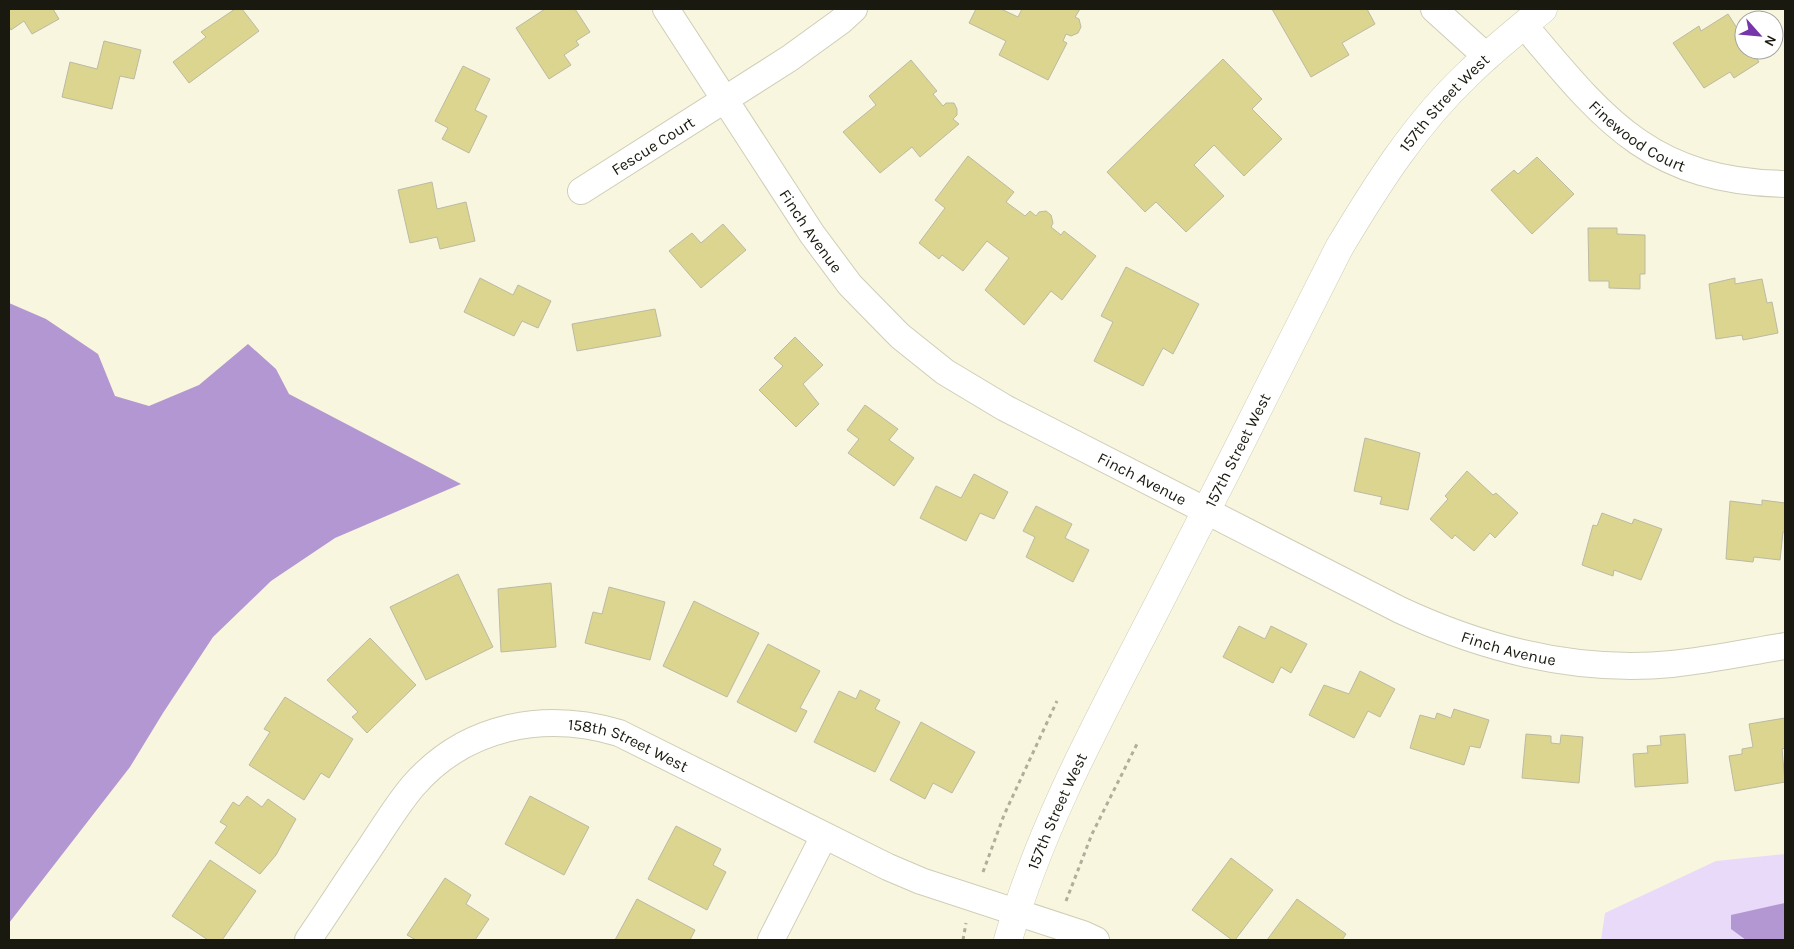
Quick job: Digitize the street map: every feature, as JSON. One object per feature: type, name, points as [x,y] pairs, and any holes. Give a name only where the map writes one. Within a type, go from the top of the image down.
[{"type":"street","name":"Finch Avenue","points":[[666,9],[812,234],[873,311],[944,372],[1005,408],[1439,629],[1515,653],[1558,661],[1636,666],[1672,664],[1785,646]]},
{"type":"street","points":[[725,100],[790,58],[842,21],[854,9]]},
{"type":"street","points":[[1434,9],[1487,57]]},
{"type":"street","name":"157th Street West","points":[[1008,940],[1016,911],[1065,790],[1339,248],[1376,186],[1417,131],[1467,74],[1533,17]]},
{"type":"street","name":"Finewood Court","points":[[1533,17],[1605,118],[1630,138],[1658,155],[1717,177],[1751,183],[1785,184]]},
{"type":"street","name":"Fescue Court","points":[[581,191],[725,100]]},
{"type":"street","name":"158th Street West","points":[[308,940],[414,786],[431,768],[472,741],[520,725],[570,722],[619,733],[888,867],[922,881],[1016,911],[1096,940]]},
{"type":"street","points":[[771,940],[824,836]]},
{"type":"path","points":[[982,875],[1004,815],[1057,701]]},
{"type":"path","points":[[1068,893],[1092,834],[1138,742]]},
{"type":"path","points":[[963,940],[967,920]]},
{"type":"shaded area","points":[[9,303],[46,319],[98,354],[115,396],[149,406],[199,385],[248,344],[276,369],[289,394],[461,484],[335,538],[271,581],[213,637],[130,767],[9,923]]},
{"type":"shaded area","points":[[1785,854],[1785,940],[1601,940],[1605,913],[1716,861]]},
{"type":"shaded area","points":[[1785,903],[1785,940],[1746,940],[1731,929],[1731,915]]},
{"type":"building","points":[[9,9],[53,9],[59,19],[32,34],[24,21],[11,30],[9,26]]},
{"type":"building","points":[[235,9],[242,9],[259,31],[189,83],[173,62],[206,37],[201,32]]},
{"type":"building","points":[[545,9],[575,9],[590,32],[576,41],[579,45],[564,55],[571,65],[549,79],[516,28]]},
{"type":"building","points":[[976,9],[1001,9],[1018,17],[1022,9],[1080,9],[1075,17],[1079,19],[1081,27],[1078,33],[1071,36],[1066,34],[1063,41],[1067,43],[1048,80],[999,55],[1006,41],[969,23]]},
{"type":"building","points":[[1272,9],[1367,9],[1375,24],[1342,43],[1349,55],[1311,77]]},
{"type":"building","points":[[1728,14],[1734,23],[1734,60],[1758,60],[1759,62],[1734,78],[1730,72],[1704,88],[1673,43],[1699,26],[1701,31]]},
{"type":"building","points":[[104,41],[141,50],[134,79],[120,76],[112,109],[62,97],[70,62],[97,69]]},
{"type":"building","points":[[1223,59],[1262,99],[1252,109],[1282,139],[1244,176],[1214,145],[1194,165],[1224,196],[1186,232],[1156,202],[1145,212],[1107,172]]},
{"type":"building","points":[[911,60],[937,91],[933,94],[943,106],[946,103],[954,103],[957,115],[953,119],[959,124],[920,157],[912,147],[880,173],[843,132],[876,105],[869,96]]},
{"type":"building","points":[[463,66],[490,79],[475,110],[487,116],[469,153],[442,139],[448,128],[435,121]]},
{"type":"building","points":[[968,156],[1014,192],[1006,202],[1025,216],[1030,211],[1036,216],[1039,212],[1046,211],[1051,215],[1053,223],[1051,227],[1061,235],[1064,231],[1096,256],[1062,300],[1051,291],[1024,325],[985,290],[1009,258],[987,241],[963,271],[942,255],[939,259],[919,243],[945,208],[935,200]]},
{"type":"building","points":[[1537,157],[1574,194],[1532,234],[1491,190],[1514,170],[1518,174]]},
{"type":"building","points":[[432,182],[437,209],[466,202],[475,241],[440,249],[437,237],[410,243],[398,190]]},
{"type":"building","points":[[723,224],[746,250],[701,288],[669,251],[692,233],[701,243]]},
{"type":"building","points":[[1588,228],[1617,228],[1617,234],[1645,235],[1645,274],[1640,274],[1640,289],[1609,288],[1609,281],[1589,281]]},
{"type":"building","points":[[1126,267],[1199,304],[1173,354],[1163,348],[1143,386],[1094,361],[1113,322],[1101,316]]},
{"type":"building","points":[[480,278],[513,295],[518,285],[551,301],[538,328],[522,321],[514,336],[464,312]]},
{"type":"building","points":[[1735,278],[1735,284],[1762,279],[1767,303],[1772,302],[1778,333],[1743,340],[1742,335],[1716,339],[1709,284]]},
{"type":"building","points":[[655,309],[661,336],[577,351],[572,324]]},
{"type":"building","points":[[795,337],[823,365],[803,384],[819,404],[796,427],[759,390],[783,366],[774,358]]},
{"type":"building","points":[[865,405],[898,429],[889,440],[914,458],[894,486],[848,453],[859,439],[847,430]]},
{"type":"building","points":[[1365,438],[1420,453],[1408,510],[1380,504],[1382,497],[1354,491]]},
{"type":"building","points":[[1467,471],[1493,495],[1496,493],[1518,513],[1495,538],[1490,533],[1474,551],[1455,535],[1452,539],[1430,519],[1448,499],[1445,496]]},
{"type":"building","points":[[974,474],[1008,492],[994,519],[980,513],[966,541],[920,518],[936,486],[961,498]]},
{"type":"building","points":[[1762,500],[1785,503],[1785,532],[1783,532],[1780,560],[1754,557],[1753,562],[1726,559],[1730,501],[1762,505]]},
{"type":"building","points":[[1036,506],[1072,524],[1065,538],[1089,550],[1073,582],[1026,557],[1035,537],[1023,531]]},
{"type":"building","points":[[1602,513],[1632,524],[1634,519],[1662,529],[1641,580],[1614,570],[1613,576],[1582,565],[1593,525],[1597,526]]},
{"type":"building","points":[[458,574],[493,647],[426,680],[390,607]]},
{"type":"building","points":[[551,583],[556,647],[501,652],[498,589]]},
{"type":"building","points":[[609,587],[665,602],[650,660],[585,643],[593,612],[602,614]]},
{"type":"building","points":[[694,601],[759,633],[727,697],[663,666]]},
{"type":"building","points":[[1239,626],[1265,639],[1271,626],[1307,644],[1291,673],[1281,667],[1273,683],[1223,657]]},
{"type":"building","points":[[370,638],[416,685],[367,733],[352,717],[358,712],[327,680]]},
{"type":"building","points":[[768,644],[820,671],[800,708],[807,711],[796,732],[737,702]]},
{"type":"building","points":[[1360,671],[1395,689],[1380,717],[1368,711],[1354,738],[1309,715],[1324,685],[1349,694]]},
{"type":"building","points":[[860,690],[880,700],[875,709],[900,722],[875,772],[814,742],[839,691],[856,699]]},
{"type":"building","points":[[285,697],[353,739],[329,778],[321,773],[304,800],[249,765],[270,732],[264,729]]},
{"type":"building","points":[[1454,709],[1489,720],[1480,748],[1470,746],[1464,765],[1410,748],[1420,715],[1435,719],[1437,713],[1451,718]]},
{"type":"building","points":[[1785,718],[1785,748],[1782,749],[1785,782],[1735,791],[1729,756],[1742,754],[1742,749],[1753,747],[1749,724]]},
{"type":"building","points":[[921,722],[975,752],[952,793],[933,783],[925,799],[890,780]]},
{"type":"building","points":[[1526,734],[1551,736],[1551,743],[1560,744],[1561,735],[1583,737],[1579,783],[1522,778]]},
{"type":"building","points":[[1685,734],[1688,783],[1635,787],[1633,754],[1648,753],[1647,746],[1661,745],[1660,736]]},
{"type":"building","points":[[247,796],[262,807],[268,799],[296,819],[276,855],[260,874],[215,843],[227,826],[220,822],[233,802],[239,806]]},
{"type":"building","points":[[530,796],[589,827],[564,875],[505,844]]},
{"type":"building","points":[[676,826],[721,849],[713,865],[726,872],[707,910],[648,879]]},
{"type":"building","points":[[1231,858],[1273,890],[1235,940],[1232,940],[1192,910]]},
{"type":"building","points":[[210,860],[256,891],[222,940],[208,940],[172,916]]},
{"type":"building","points":[[445,878],[471,895],[466,904],[489,919],[475,940],[416,940],[407,935]]},
{"type":"building","points":[[637,899],[695,930],[690,940],[615,940]]},
{"type":"building","points":[[1297,899],[1346,934],[1342,940],[1267,940]]}]
